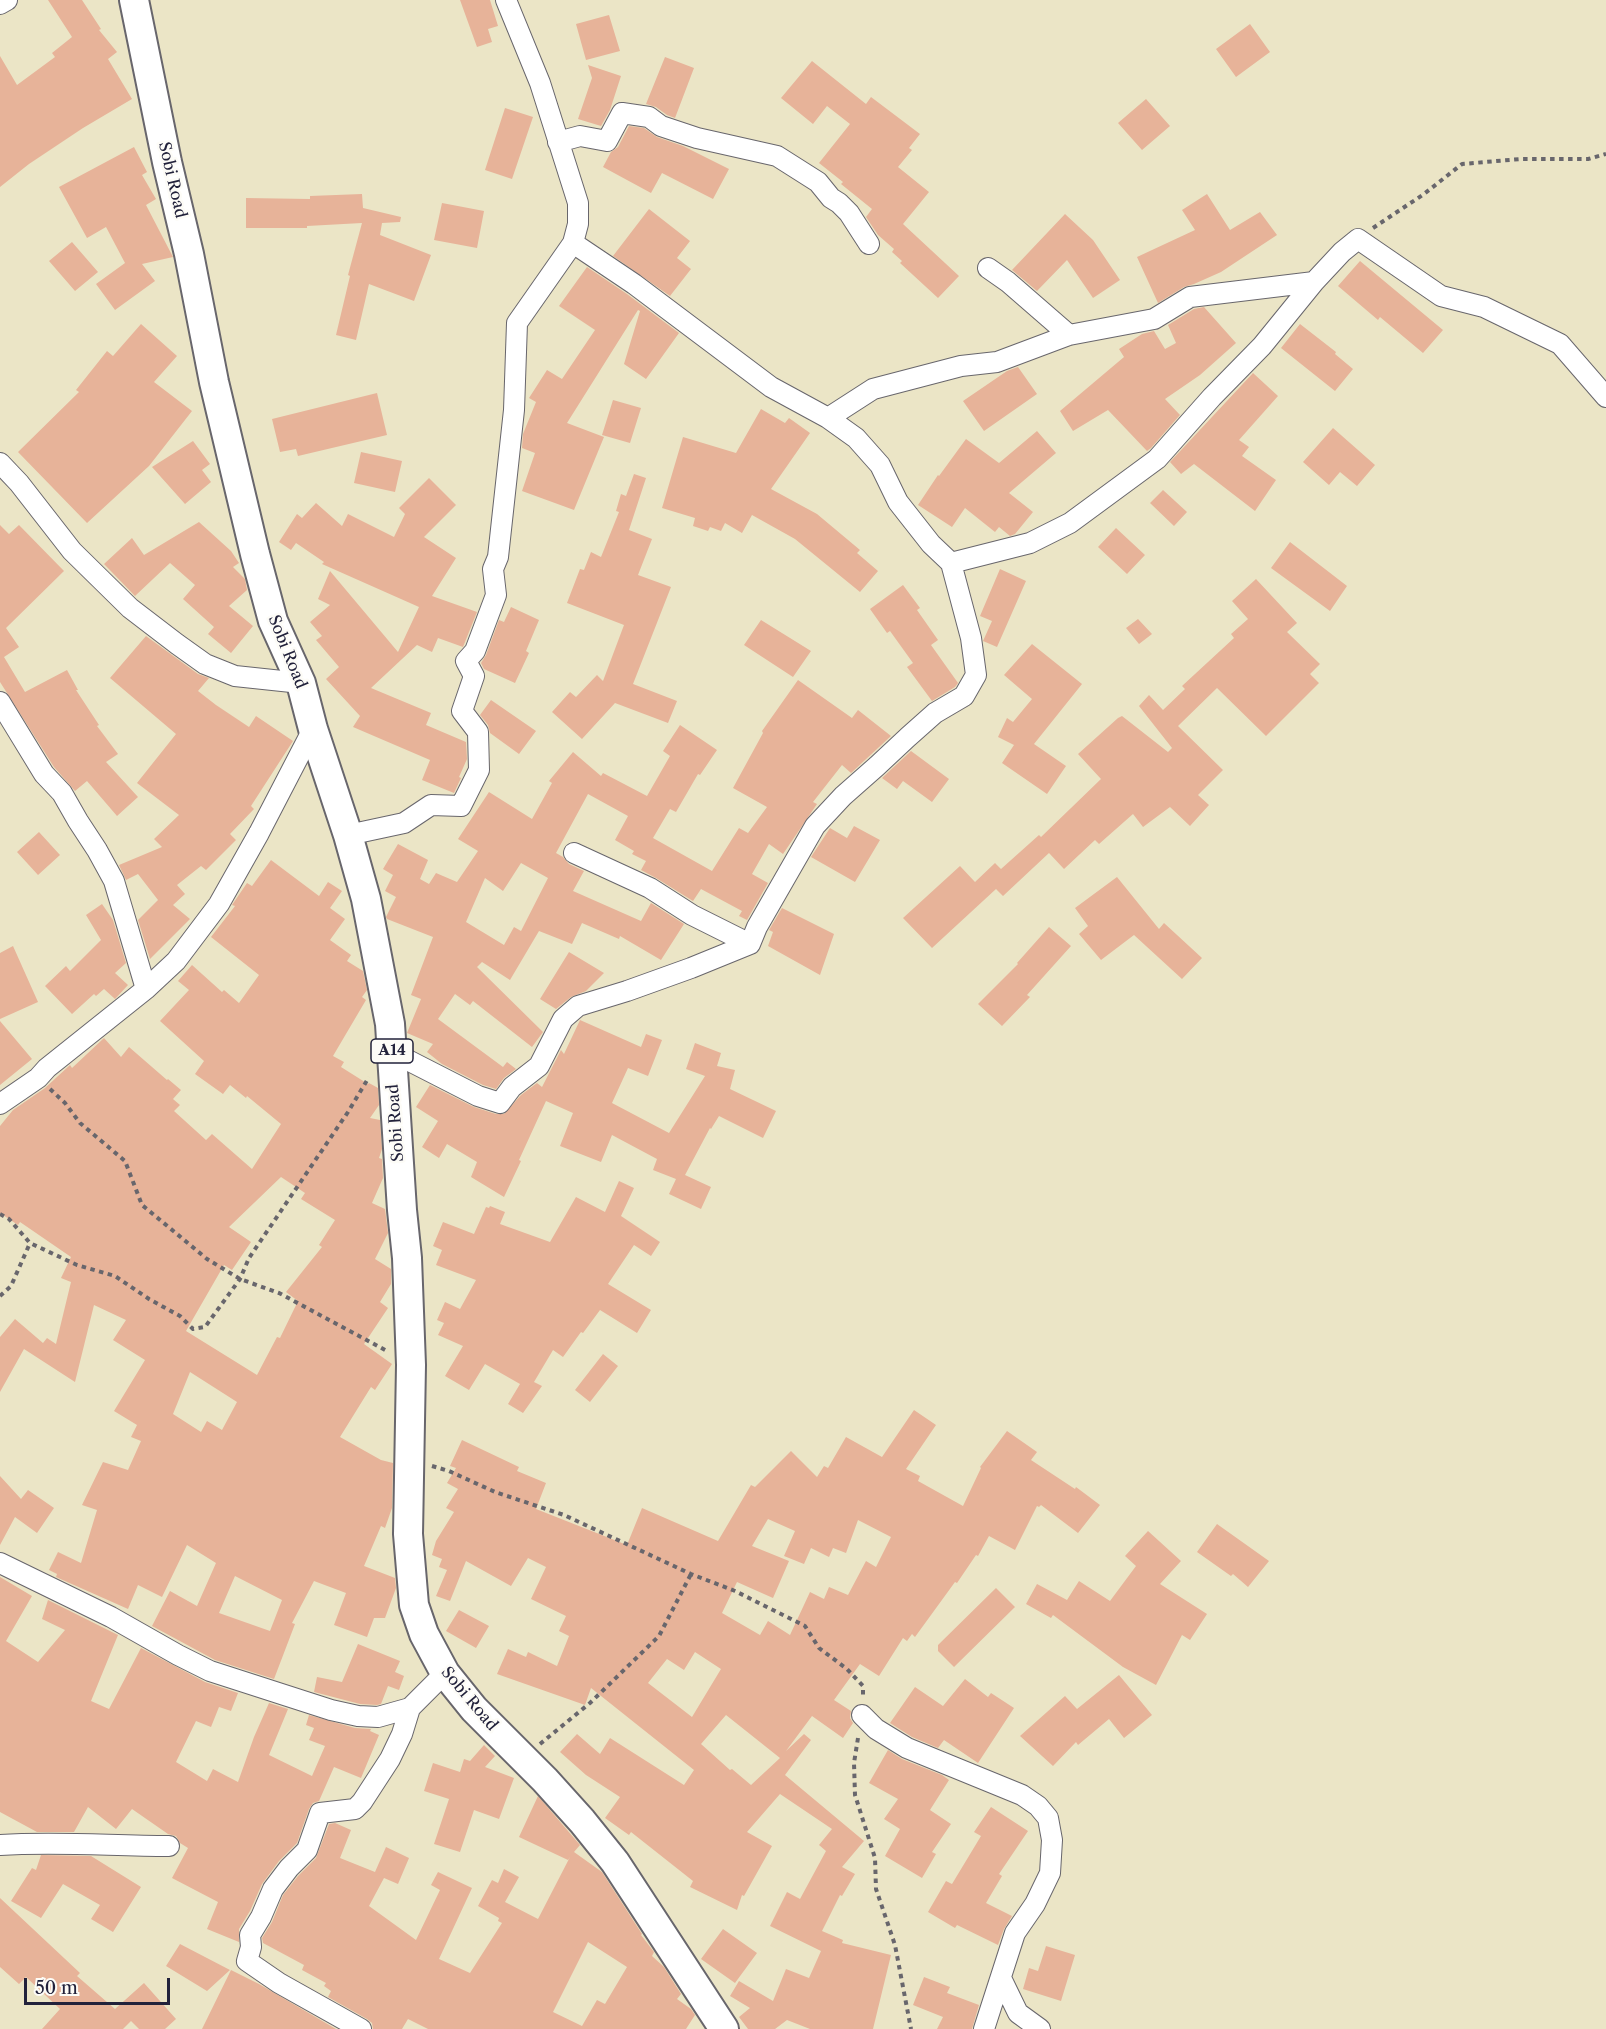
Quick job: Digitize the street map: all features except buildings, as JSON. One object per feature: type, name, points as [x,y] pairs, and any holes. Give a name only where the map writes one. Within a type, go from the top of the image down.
[{"type":"highway","name":"Sobi Road","points":[[134,0],[214,382],[255,554],[273,621],[302,683],[313,729],[348,835],[366,899],[390,1024],[407,1258],[411,1365],[408,1534],[414,1605],[424,1634],[445,1673],[474,1709],[582,1821],[615,1862],[724,2029]]},
{"type":"street","points":[[0,4],[7,0]]},
{"type":"street","points":[[348,835],[404,823],[431,805],[461,806],[479,770],[477,732],[462,711],[474,676],[466,662],[475,651],[496,595],[493,568],[498,557],[514,410],[517,323],[573,243],[578,224],[578,203],[540,83],[506,0]]},
{"type":"street","points":[[558,142],[580,136],[607,141],[622,113],[649,117],[661,126],[698,138],[777,156],[818,182],[831,198],[849,213],[869,244]]},
{"type":"street","points":[[951,563],[1030,543],[1070,523],[1157,459],[1212,397],[1262,346],[1314,282],[1342,252],[1358,239],[1441,296],[1484,307],[1560,344],[1606,397]]},
{"type":"street","points":[[392,1052],[478,1096],[500,1103],[512,1087],[539,1066],[563,1019],[578,1006],[680,972],[750,944],[757,927],[815,826],[843,796],[908,737],[936,713],[964,696],[976,675],[971,638],[951,563],[931,544],[898,502],[880,465],[856,438],[828,418],[771,387],[678,316],[573,243]]},
{"type":"street","points":[[988,268],[1008,282],[1069,335]]},
{"type":"street","points":[[828,418],[873,389],[961,366],[997,362],[1069,335],[1154,319],[1190,297],[1314,282]]},
{"type":"street","points":[[0,463],[19,483],[72,551],[130,608],[177,644],[205,664],[235,676],[302,683]]},
{"type":"street","points":[[0,702],[44,774],[62,793],[114,881],[146,989]]},
{"type":"street","points":[[0,1104],[38,1078],[146,989],[176,961],[219,904],[313,729]]},
{"type":"street","points":[[574,853],[650,888],[692,915],[750,944]]},
{"type":"street","points":[[0,1563],[111,1617],[210,1671],[331,1710],[358,1716],[378,1717],[410,1708]]},
{"type":"street","points":[[361,2029],[279,1983],[248,1961],[251,1947],[250,1935],[261,1917],[273,1888],[307,1850],[320,1813],[356,1809],[390,1759],[402,1734],[410,1708],[445,1673]]},
{"type":"street","points":[[862,1715],[876,1729],[907,1748],[1022,1795],[1038,1806],[1048,1818],[1052,1840],[1050,1873],[1035,1904],[1015,1933],[984,2029]]},
{"type":"street","points":[[0,1845],[41,1842],[106,1846],[169,1846]]},
{"type":"street","points":[[1001,1978],[1018,2013],[1040,2029]]},
{"type":"path","points":[[1358,239],[1424,194],[1462,164],[1521,159],[1588,159],[1606,154]]},
{"type":"path","points":[[0,1214],[9,1219],[30,1243],[77,1265],[115,1276],[180,1316],[193,1329],[205,1327],[240,1280],[249,1258],[348,1112],[364,1082],[392,1052]]},
{"type":"path","points":[[38,1078],[64,1103],[80,1124],[125,1161],[142,1205],[207,1259],[240,1280],[279,1293],[411,1365]]},
{"type":"path","points":[[0,1296],[11,1286],[30,1243]]},
{"type":"path","points":[[408,1459],[449,1471],[495,1492],[564,1515],[691,1574],[735,1591],[806,1626],[819,1648],[847,1669],[863,1686]]},
{"type":"path","points":[[523,1758],[590,1703],[659,1636],[691,1574]]},
{"type":"path","points":[[862,1715],[854,1763],[855,1795],[875,1858],[876,1889],[895,1945],[911,2029]]}]
